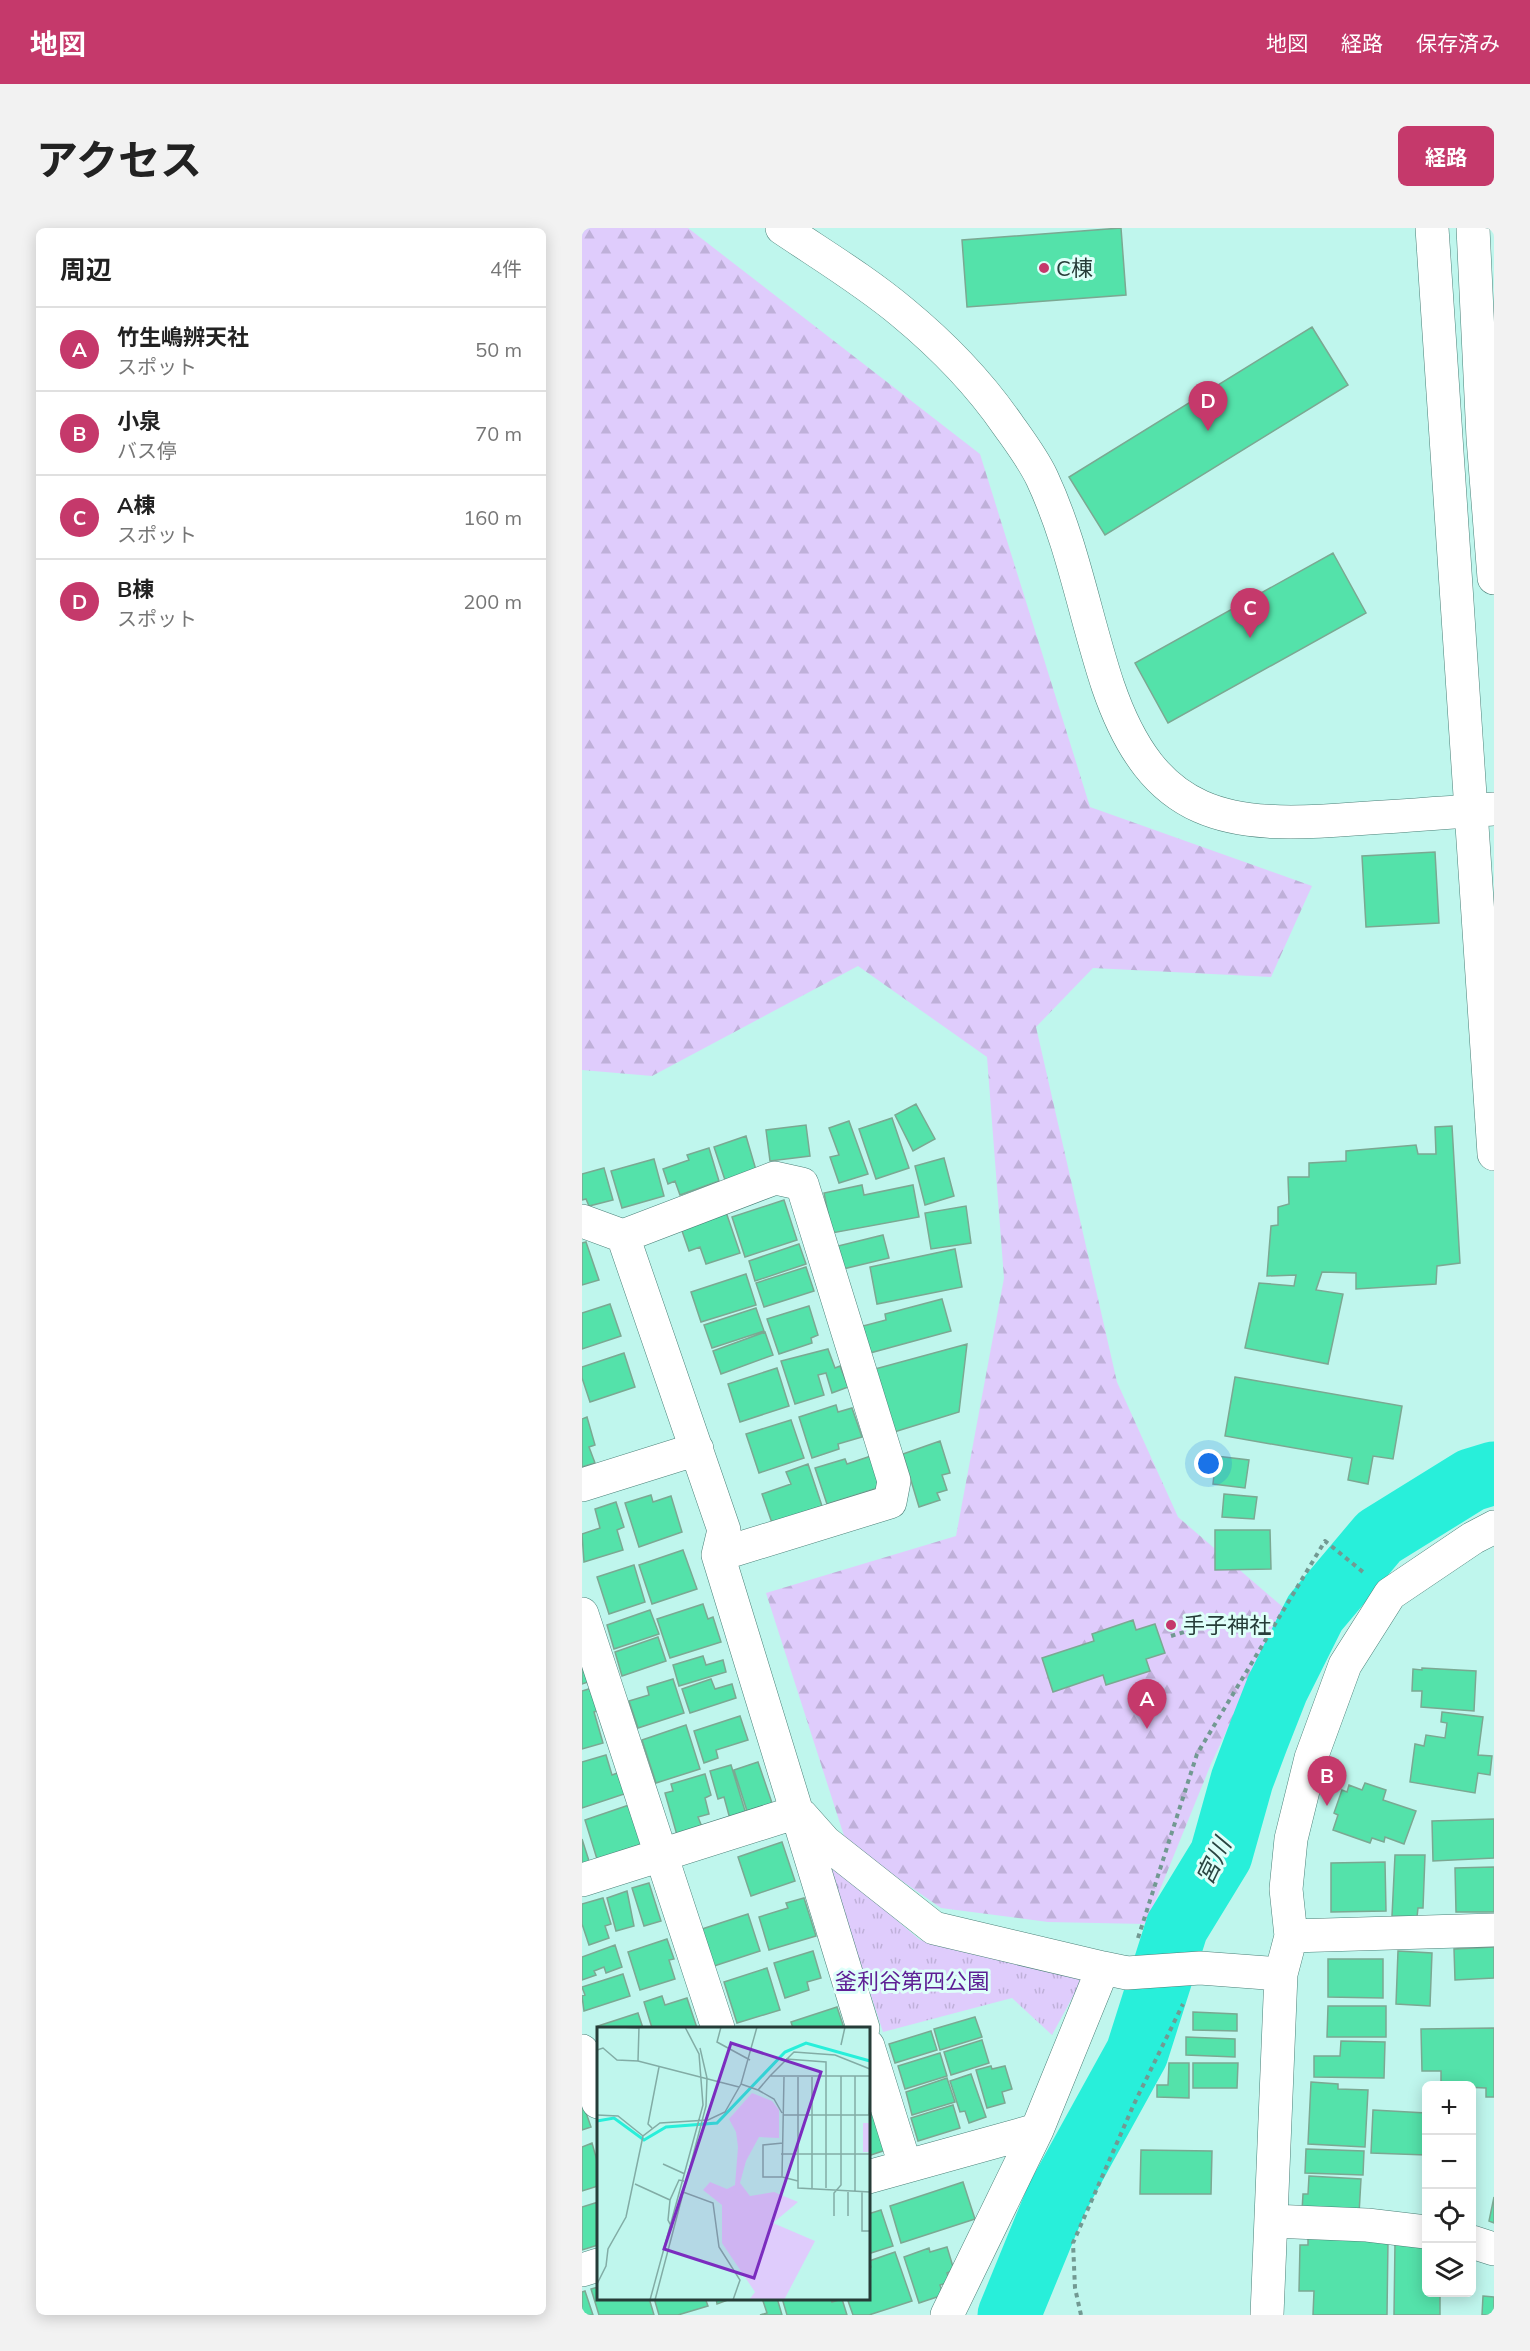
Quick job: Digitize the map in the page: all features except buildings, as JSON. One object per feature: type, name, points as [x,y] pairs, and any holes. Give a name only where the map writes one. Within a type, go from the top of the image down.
[{"type":"street","points":[[782,228],[901,311],[976,383],[1019,440],[1041,476],[1061,525],[1108,687],[1124,726],[1148,764],[1174,792],[1203,809],[1242,820],[1298,824],[1482,810]]},
{"type":"street","points":[[1432,228],[1482,810],[1494,1154]]},
{"type":"street","points":[[1473,228],[1489,441],[1494,578]]},
{"type":"street","points":[[582,1221],[623,1236],[775,1178],[802,1184],[894,1481],[890,1502],[718,1555]]},
{"type":"street","points":[[623,1236],[724,1530],[718,1555],[863,2027]]},
{"type":"street","points":[[582,1485],[697,1449]]},
{"type":"street","points":[[1267,2315],[1281,1974],[1291,1936],[1287,1889],[1291,1839],[1311,1758],[1345,1665],[1390,1594],[1473,1538],[1494,1527]]},
{"type":"street","points":[[582,1614],[718,2027]]},
{"type":"street","points":[[582,1880],[797,1812]]},
{"type":"street","points":[[797,1812],[825,1842],[934,1928],[1115,1970],[1200,1968],[1281,1974]]},
{"type":"street","points":[[1291,1936],[1494,1930]]},
{"type":"street","points":[[947,2315],[1115,1970]]},
{"type":"street","points":[[582,2051],[597,2099]]},
{"type":"street","points":[[870,2052],[905,2165]]},
{"type":"street","points":[[870,2176],[1037,2130]]},
{"type":"street","points":[[1271,2221],[1367,2225],[1422,2232]]},
{"type":"street","points":[[1475,2243],[1494,2249]]},
{"type":"street","points":[[582,2270],[597,2265]]},
{"type":"path","points":[[1115,1970],[1197,1754],[1325,1541],[1370,1578]]},
{"type":"path","points":[[1171,1636],[1243,1614],[1271,1631]]},
{"type":"path","points":[[1081,2315],[1075,2288],[1073,2243],[1134,2104],[1200,1968]]},
{"type":"green space","points":[[582,228],[688,228],[980,454],[1090,807],[1312,886],[1271,977],[1093,968],[1036,1027],[1117,1382],[1178,1517],[1284,1608],[1211,1764],[1146,1924],[1048,1922],[941,1908],[846,1842],[766,1593],[956,1536],[1004,1278],[987,1057],[858,966],[652,1076],[582,1070]]},
{"type":"green space","name":"釜利谷第四公園","points":[[827,1861],[920,1940],[1084,1976],[1052,2035],[1012,1998],[883,2032]]},
{"type":"waterway","name":"宮川","points":[[1009,2315],[1057,2198],[1137,2053],[1177,1927],[1221,1855],[1242,1780],[1257,1740],[1277,1689],[1315,1613],[1379,1537],[1471,1480],[1494,1473]]},
{"type":"place","name":"C棟","points":[[1044,268]]},
{"type":"place","name":"B棟","points":[[1208,431]]},
{"type":"place","name":"A棟","points":[[1250,638]]},
{"type":"place","name":"手子神社","points":[[1171,1625]]},
{"type":"place","name":"竹生嶋辨天社","points":[[1147,1729]]},
{"type":"place","name":"小泉","points":[[1327,1806]]}]
